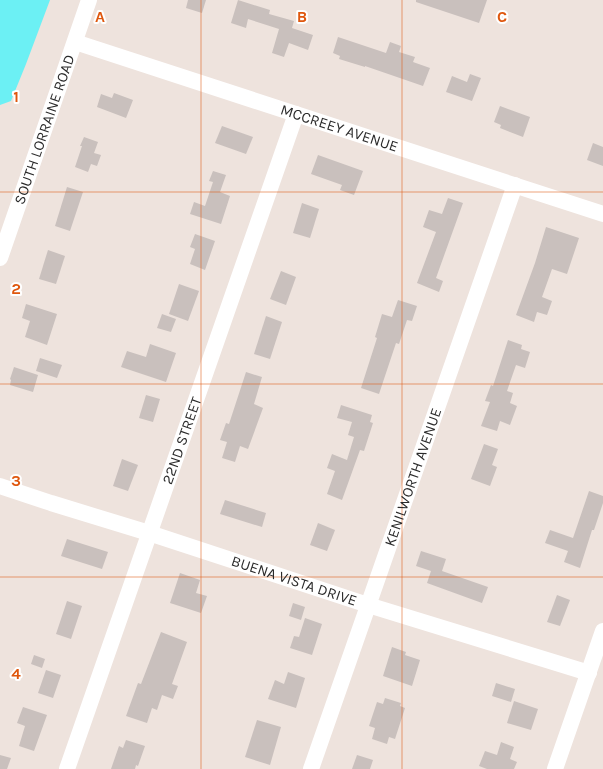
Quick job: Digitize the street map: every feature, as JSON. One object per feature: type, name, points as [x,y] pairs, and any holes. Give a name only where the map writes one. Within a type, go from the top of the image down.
[{"type":"street","name":"SOUTH LORRAINE ROAD","points":[[0,258],[7,215],[75,42],[89,0]]},
{"type":"street","name":"MCCREEY AVENUE","points":[[75,42],[603,214]]},
{"type":"street","name":"22ND STREET","points":[[67,769],[296,114]]},
{"type":"street","name":"KENILWORTH AVENUE","points":[[311,769],[515,185]]},
{"type":"street","name":"BUENA VISTA DRIVE","points":[[0,486],[368,605],[589,673]]},
{"type":"street","points":[[555,769],[603,631]]},
{"type":"water","points":[[0,0],[50,0],[11,101],[0,105]]},
{"type":"building","points":[[188,0],[206,0],[202,13],[186,8]]},
{"type":"building","points":[[238,0],[270,10],[269,14],[294,21],[292,28],[313,35],[308,50],[289,43],[284,57],[272,53],[279,29],[248,19],[246,28],[231,23]]},
{"type":"building","points":[[416,0],[487,0],[479,23],[416,2]]},
{"type":"building","points":[[338,37],[386,53],[390,42],[401,46],[399,52],[415,57],[413,62],[430,68],[423,86],[339,59],[340,56],[333,53]]},
{"type":"building","points":[[470,74],[481,78],[472,101],[446,92],[452,76],[467,82]]},
{"type":"building","points":[[114,93],[133,100],[126,118],[97,107],[101,94],[112,98]]},
{"type":"building","points":[[500,106],[530,117],[523,137],[500,128],[501,125],[494,122]]},
{"type":"building","points":[[222,126],[253,137],[246,154],[215,143]]},
{"type":"building","points":[[84,137],[98,142],[94,153],[101,155],[97,166],[91,164],[88,172],[75,167]]},
{"type":"building","points":[[593,143],[603,147],[603,166],[587,160]]},
{"type":"building","points":[[318,155],[363,171],[354,195],[340,190],[342,185],[311,174]]},
{"type":"building","points":[[213,171],[226,175],[220,192],[230,196],[221,224],[190,214],[194,202],[205,206],[213,182],[209,181]]},
{"type":"building","points":[[67,187],[83,192],[70,231],[55,226]]},
{"type":"building","points":[[448,198],[463,203],[436,278],[443,281],[439,292],[417,283],[436,232],[423,227],[429,210],[442,214]]},
{"type":"building","points":[[302,203],[319,209],[310,238],[293,233]]},
{"type":"building","points":[[546,227],[579,238],[567,274],[552,269],[542,297],[552,301],[547,315],[537,312],[534,322],[516,315]]},
{"type":"building","points":[[195,234],[215,241],[205,270],[190,264],[195,249],[190,247]]},
{"type":"building","points":[[48,250],[65,256],[56,284],[39,279]]},
{"type":"building","points":[[281,271],[296,277],[286,305],[270,299]]},
{"type":"building","points":[[179,284],[199,291],[188,321],[169,314]]},
{"type":"building","points":[[398,300],[417,306],[412,321],[407,320],[399,344],[396,343],[379,394],[361,388],[377,338],[375,337],[382,314],[392,317]]},
{"type":"building","points":[[26,304],[57,314],[47,345],[25,337],[30,321],[22,318]]},
{"type":"building","points":[[162,314],[176,319],[171,332],[157,328]]},
{"type":"building","points":[[266,316],[282,322],[270,359],[254,354]]},
{"type":"building","points":[[508,340],[522,345],[521,349],[530,352],[525,368],[516,365],[507,391],[513,393],[510,403],[517,406],[510,425],[500,421],[497,431],[481,426],[490,402],[485,401],[491,385],[493,386]]},
{"type":"building","points":[[150,344],[176,353],[166,382],[121,367],[127,351],[146,357]]},
{"type":"building","points":[[40,358],[62,365],[57,378],[36,371]]},
{"type":"building","points":[[14,367],[38,375],[33,392],[10,385]]},
{"type":"building","points":[[246,372],[262,377],[254,404],[263,408],[248,449],[240,446],[235,462],[222,458],[227,442],[220,440],[226,423],[229,424]]},
{"type":"building","points":[[146,395],[160,399],[153,422],[139,418]]},
{"type":"building","points":[[341,405],[372,415],[370,422],[373,423],[364,451],[360,450],[342,500],[327,494],[335,471],[327,468],[332,454],[347,460],[354,437],[348,435],[352,422],[337,418]]},
{"type":"building","points":[[484,444],[498,449],[492,465],[497,467],[490,486],[471,479]]},
{"type":"building","points":[[122,459],[138,465],[128,491],[113,486]]},
{"type":"building","points":[[589,491],[603,496],[603,503],[580,568],[564,562],[568,551],[545,543],[550,530],[573,538]]},
{"type":"building","points":[[225,500],[266,513],[262,527],[220,514]]},
{"type":"building","points":[[318,523],[335,530],[327,551],[310,545]]},
{"type":"building","points":[[67,539],[108,552],[102,569],[61,556]]},
{"type":"building","points":[[421,551],[446,559],[442,571],[488,587],[482,603],[427,583],[431,571],[416,566]]},
{"type":"building","points":[[180,573],[200,580],[196,593],[207,596],[201,613],[170,603]]},
{"type":"building","points":[[557,595],[570,600],[560,626],[547,622]]},
{"type":"building","points":[[67,601],[82,606],[71,639],[56,634]]},
{"type":"building","points":[[293,603],[305,607],[301,620],[289,616]]},
{"type":"building","points":[[305,618],[322,624],[312,655],[290,648],[294,636],[299,637]]},
{"type":"building","points":[[161,632],[187,642],[172,684],[178,686],[173,699],[162,695],[157,710],[152,708],[147,723],[126,716],[138,683],[141,684]]},
{"type":"building","points":[[392,647],[406,652],[405,655],[420,660],[412,686],[383,676]]},
{"type":"building","points":[[34,655],[45,659],[42,668],[31,664]]},
{"type":"building","points":[[46,670],[61,675],[53,698],[38,693]]},
{"type":"building","points":[[288,672],[305,678],[296,708],[268,699],[275,680],[284,684]]},
{"type":"building","points":[[496,683],[515,689],[511,702],[492,696]]},
{"type":"building","points":[[385,698],[401,703],[400,706],[405,708],[395,739],[389,737],[387,744],[372,739],[375,728],[369,726],[377,702],[383,704]]},
{"type":"building","points":[[514,701],[538,709],[531,730],[507,723]]},
{"type":"building","points":[[23,707],[47,715],[34,751],[19,746],[25,726],[17,723]]},
{"type":"building","points":[[257,720],[281,727],[270,765],[245,757]]},
{"type":"building","points":[[126,740],[145,746],[138,766],[136,765],[135,769],[111,769],[119,746],[123,748]]},
{"type":"building","points":[[501,742],[514,747],[510,759],[517,762],[514,769],[487,769],[479,766],[485,751],[497,755]]},
{"type":"building","points":[[0,755],[11,758],[7,769],[0,769]]},
{"type":"building","points":[[357,755],[373,760],[370,769],[352,769]]}]
